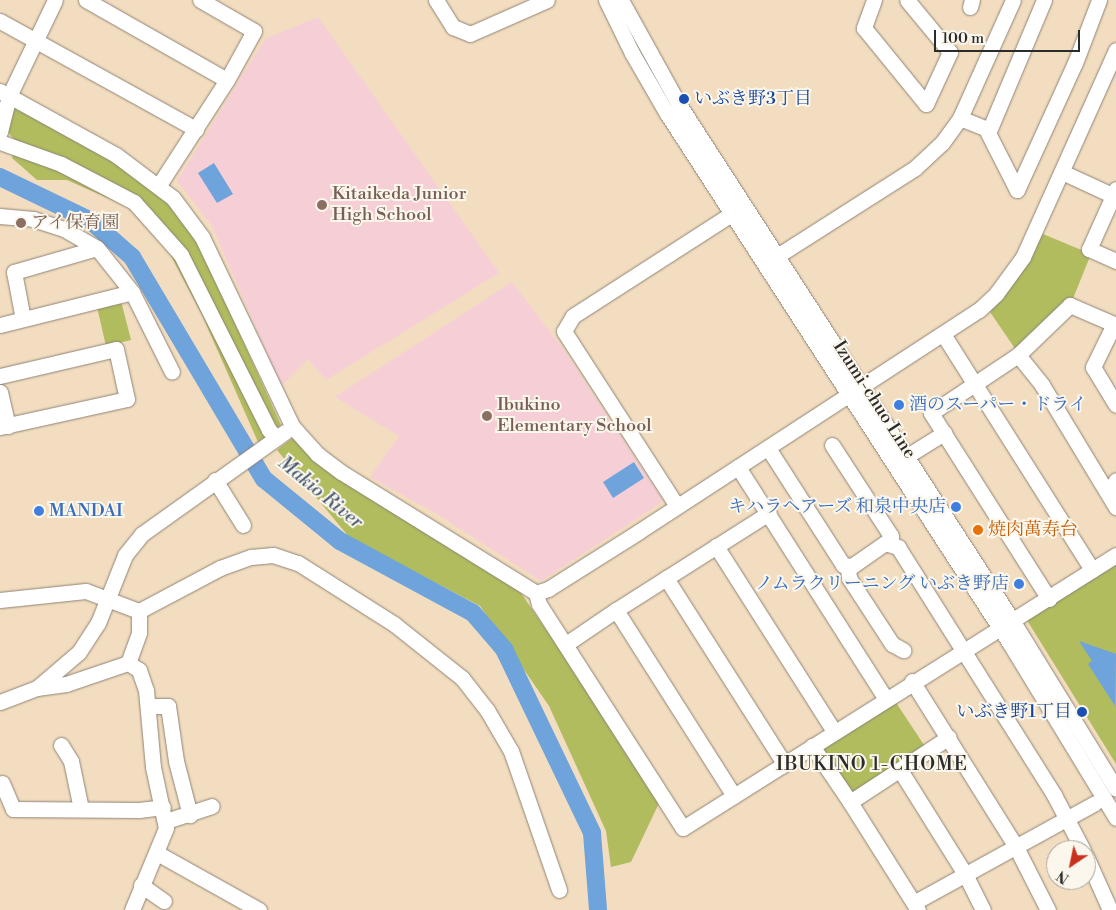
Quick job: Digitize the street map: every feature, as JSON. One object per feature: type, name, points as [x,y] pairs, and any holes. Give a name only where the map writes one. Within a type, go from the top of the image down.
[{"type":"street","points":[[0,132],[5,93],[54,0]]},
{"type":"street","points":[[86,0],[227,80]]},
{"type":"street","points":[[159,185],[227,80],[254,31],[200,0]]},
{"type":"street","points":[[436,0],[453,27],[463,32],[476,32],[483,27],[547,0]]},
{"type":"street","name":"Izumi-chuo Line","points":[[606,0],[666,112],[731,214],[854,390],[1116,789]]},
{"type":"street","name":"Izumi-chuo Line","points":[[622,0],[678,103],[777,256],[854,390],[907,456],[1006,624],[1116,818]]},
{"type":"street","points":[[874,0],[864,28],[926,104],[950,52],[907,0]]},
{"type":"street","points":[[777,256],[915,168],[942,143],[960,118],[1012,0]]},
{"type":"street","points":[[1044,0],[988,133],[1014,195],[1075,63],[1099,0]]},
{"type":"street","points":[[0,21],[196,129]]},
{"type":"street","points":[[536,592],[548,589],[979,310],[1012,274],[1062,172],[1116,50]]},
{"type":"street","points":[[5,93],[116,156],[159,185],[202,237],[292,426],[317,454],[341,472],[536,592],[539,604],[683,828],[961,650],[1049,599],[1116,555]]},
{"type":"street","points":[[960,118],[989,130]]},
{"type":"street","points":[[0,142],[61,164],[134,202],[181,255],[269,430],[275,438]]},
{"type":"street","points":[[1062,172],[1115,194],[1089,249],[1116,261]]},
{"type":"street","points":[[677,506],[564,331],[573,316],[731,214]]},
{"type":"street","points":[[0,216],[33,219],[64,229],[97,248],[132,292],[159,356],[172,372]]},
{"type":"street","points":[[23,318],[14,272],[97,248]]},
{"type":"street","points":[[0,325],[132,292]]},
{"type":"street","points":[[1049,599],[931,413],[1018,355],[1070,305],[1115,325],[1093,367],[1116,405]]},
{"type":"street","points":[[943,334],[1092,570]]},
{"type":"street","points":[[0,376],[116,349],[128,399],[4,427],[0,392]]},
{"type":"street","points":[[1018,355],[1042,385],[1116,507]]},
{"type":"street","points":[[37,688],[79,652],[98,623],[125,555],[142,534],[292,426]]},
{"type":"street","points":[[907,456],[944,433]]},
{"type":"street","points":[[832,445],[891,536],[891,542]]},
{"type":"street","points":[[768,448],[830,547],[848,567],[849,578],[892,644],[903,650]]},
{"type":"street","points":[[738,467],[885,698]]},
{"type":"street","points":[[218,478],[237,523]]},
{"type":"street","points":[[1108,494],[1116,480]]},
{"type":"street","points":[[566,644],[616,610],[769,514]]},
{"type":"street","points":[[848,567],[885,543],[891,542],[898,547],[1067,819],[1078,840]]},
{"type":"street","points":[[716,546],[834,731]]},
{"type":"street","points":[[0,600],[86,591],[139,611],[220,568],[251,557],[273,555],[298,564],[394,624],[462,678],[487,710],[511,751],[559,890]]},
{"type":"street","points":[[666,578],[784,763]]},
{"type":"street","points":[[616,610],[734,796]]},
{"type":"street","points":[[128,663],[139,633],[139,611]]},
{"type":"street","points":[[0,702],[37,688],[66,684],[128,663]]},
{"type":"street","points":[[128,663],[139,670],[148,706],[153,767],[164,814],[157,853],[141,885],[132,910]]},
{"type":"street","points":[[912,681],[1016,847],[1048,910]]},
{"type":"street","points":[[148,706],[168,706],[176,761],[190,815]]},
{"type":"street","points":[[850,802],[949,738]]},
{"type":"street","points":[[61,746],[72,761],[81,809]]},
{"type":"street","points":[[812,746],[916,906],[965,874],[1095,803]]},
{"type":"street","points":[[900,770],[965,874],[982,910]]},
{"type":"street","points":[[2,783],[13,809],[139,810],[164,814],[190,815],[212,806]]},
{"type":"street","points":[[157,853],[243,906],[259,910]]},
{"type":"street","points":[[1096,878],[1110,910]]},
{"type":"street","points":[[141,885],[164,901]]},
{"type":"shaded area","name":"Kitaikeda Junior High School","points":[[318,17],[499,273],[326,380],[308,359],[281,386],[212,226],[177,181],[265,39]]},
{"type":"shaded area","name":"Ibukino Elementary School","points":[[512,282],[563,349],[662,499],[661,503],[541,581],[437,514],[370,477],[399,436],[335,397]]},
{"type":"green space","points":[[13,105],[115,159],[157,190],[192,228],[281,425],[258,442],[202,315],[170,254],[128,207],[67,180],[37,180],[12,158],[16,142],[8,132]]},
{"type":"green space","points":[[1043,234],[1091,254],[1072,301],[1016,350],[990,312],[1019,276]]},
{"type":"green space","points":[[121,301],[131,340],[106,346],[97,307]]},
{"type":"green space","points":[[294,437],[521,593],[661,799],[631,862],[611,867],[606,831],[549,706],[480,606],[349,537],[277,450]]},
{"type":"green space","points":[[1116,560],[1116,764],[1025,617]]},
{"type":"green space","points":[[893,698],[926,748],[850,798],[816,748]]},
{"type":"water","points":[[214,163],[233,194],[217,203],[198,173]]},
{"type":"water","points":[[634,462],[644,478],[613,498],[603,482]]},
{"type":"water","points":[[1079,641],[1116,654],[1115,706],[1088,664],[1092,661]]},
{"type":"waterway","name":"Makio River","points":[[0,177],[91,221],[132,257],[264,479],[340,541],[473,613],[504,649],[592,833],[598,910]]},
{"type":"place","name":"いぶき野3丁目","points":[[684,99]]},
{"type":"place","name":"Kitaikeda Junior High School","points":[[322,205]]},
{"type":"place","name":"アイ保育園","points":[[21,223]]},
{"type":"place","name":"酒のスーパー・ドライ","points":[[899,405]]},
{"type":"place","name":"Ibukino Elementary School","points":[[487,416]]},
{"type":"place","name":"キハラヘアーズ 和泉中央店","points":[[956,507]]},
{"type":"place","name":"MANDAI","points":[[39,511]]},
{"type":"place","name":"焼肉萬寿台","points":[[978,530]]},
{"type":"place","name":"ノムラクリーニング いぶき野店","points":[[1019,584]]},
{"type":"place","name":"いぶき野1丁目","points":[[1082,712]]},
{"type":"district","name":"IBUKINO 1-CHOME","points":[[872,765]]}]
